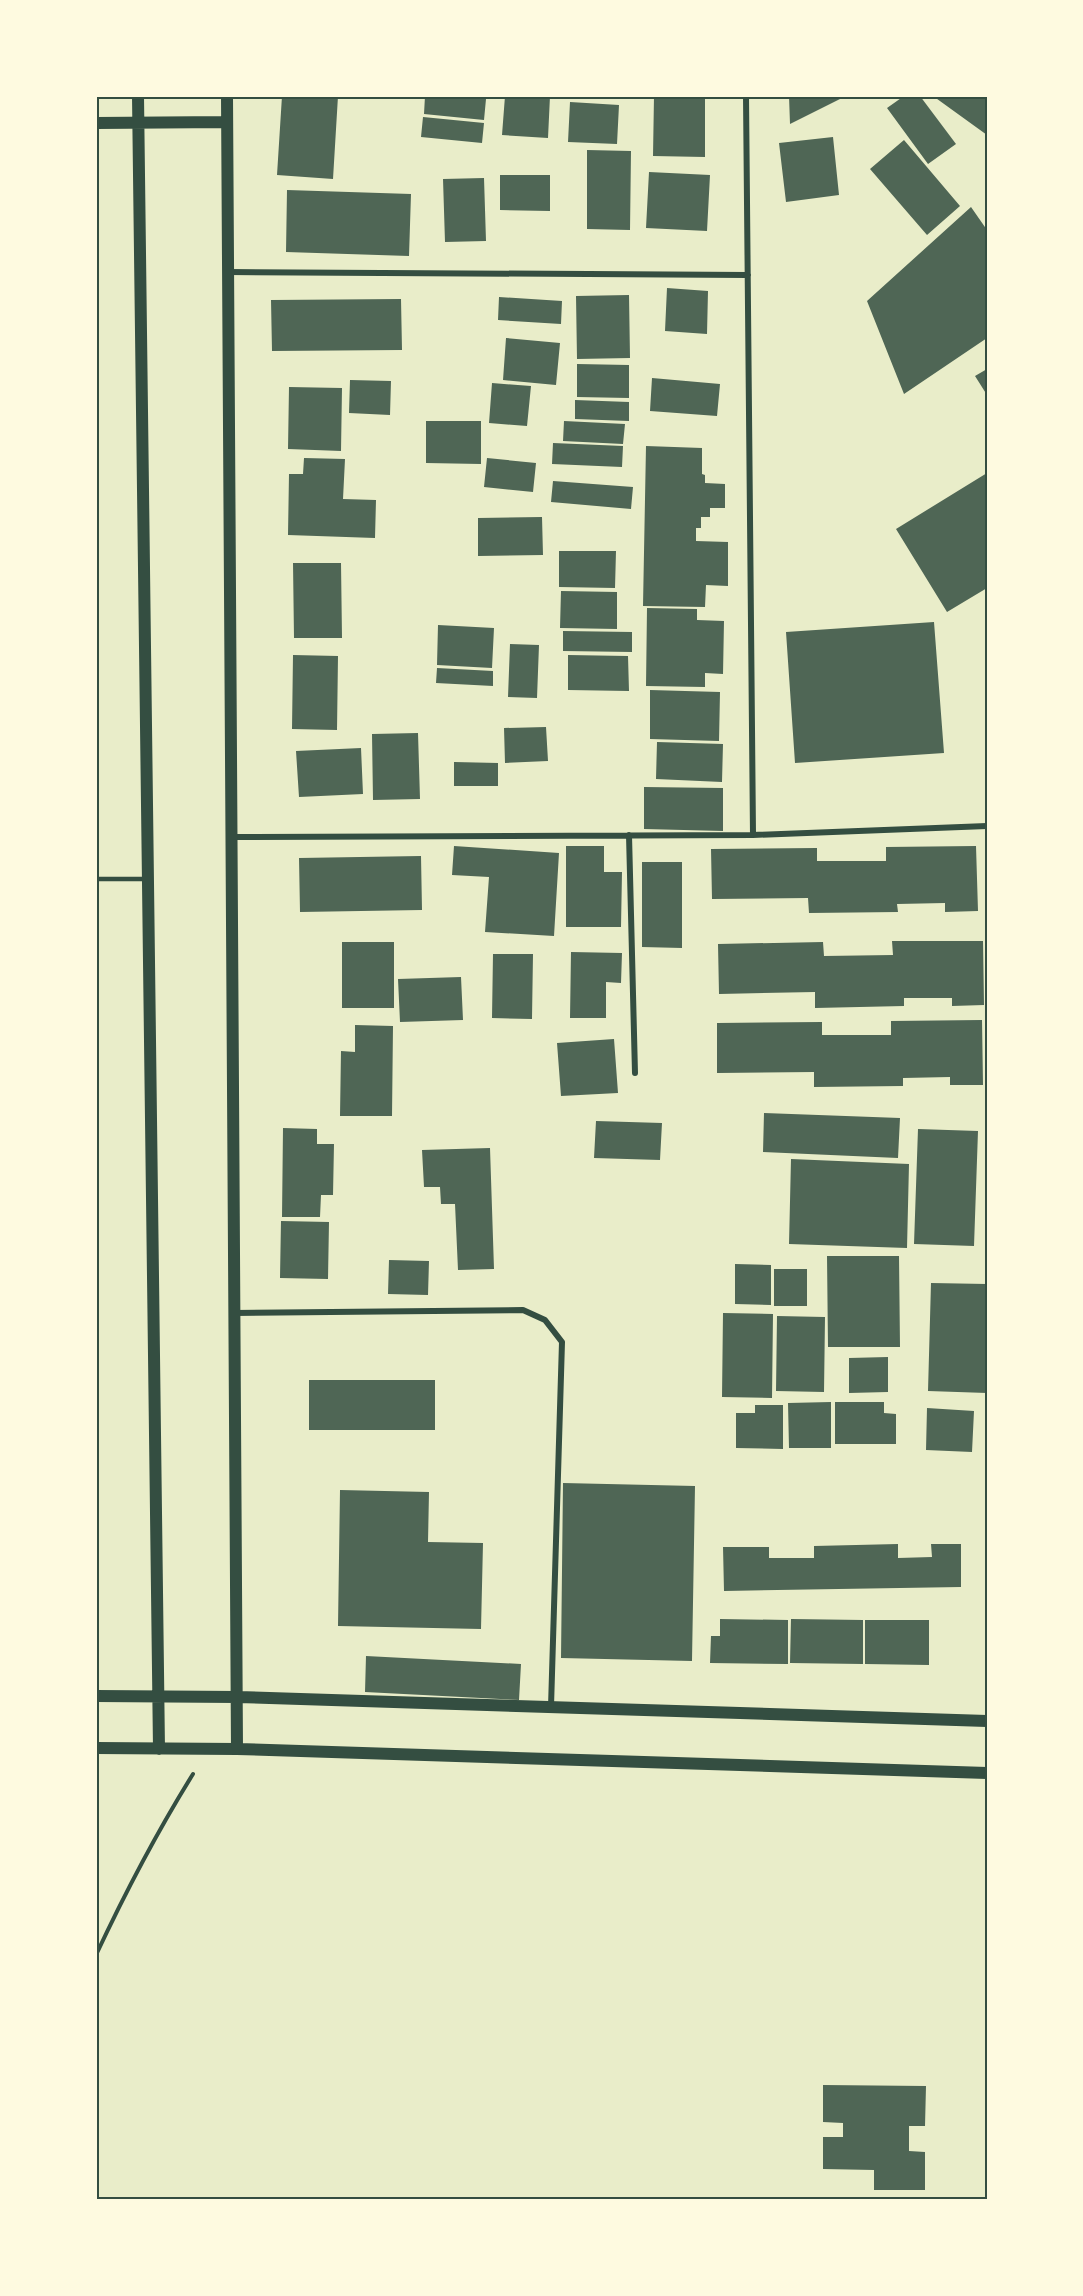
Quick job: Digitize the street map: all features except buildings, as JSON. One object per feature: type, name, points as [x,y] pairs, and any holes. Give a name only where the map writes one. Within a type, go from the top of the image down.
[{"type":"main road","points":[[138,96],[159,1749]]},
{"type":"main road","points":[[226,96],[237,1749]]},
{"type":"main road","points":[[96,123],[227,122]]},
{"type":"main road","points":[[96,1696],[237,1697],[987,1721]]},
{"type":"main road","points":[[96,1748],[237,1749],[987,1773]]},
{"type":"street","points":[[746,96],[753,835]]},
{"type":"street","points":[[228,272],[748,275]]},
{"type":"street","points":[[231,837],[753,835],[987,826]]},
{"type":"street","points":[[629,835],[635,1073]]},
{"type":"street","points":[[234,1313],[523,1310],[545,1320],[562,1342],[551,1708]]},
{"type":"lane","points":[[96,879],[148,879]]},
{"type":"path","points":[[96,1955],[169,1812],[209,1749]]}]
